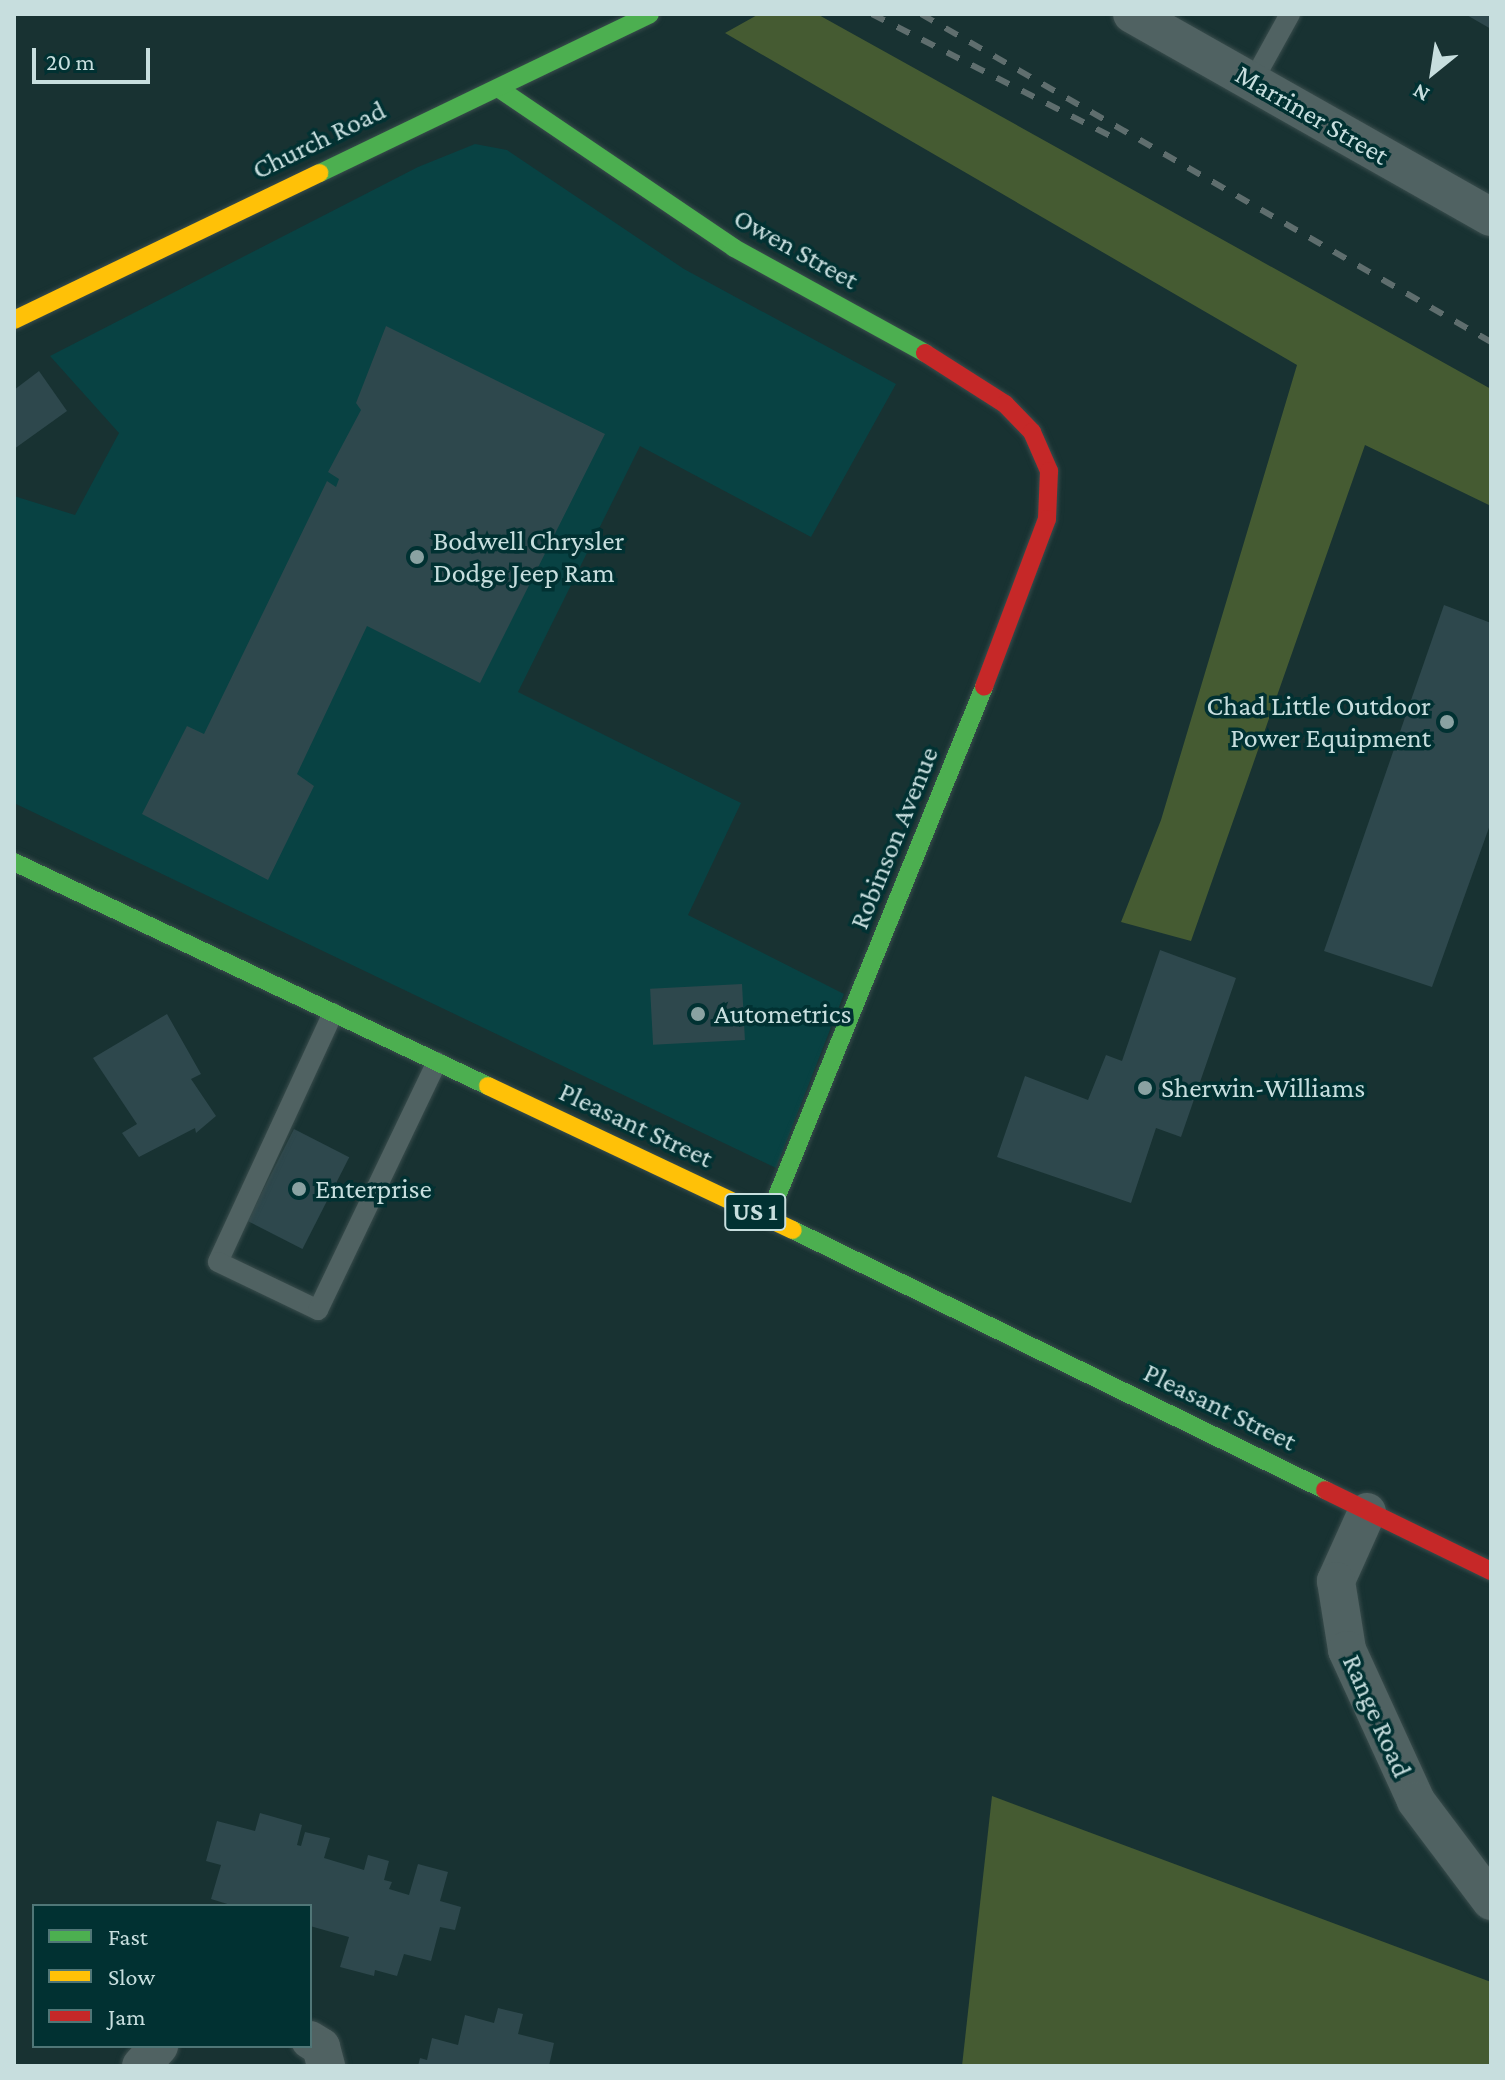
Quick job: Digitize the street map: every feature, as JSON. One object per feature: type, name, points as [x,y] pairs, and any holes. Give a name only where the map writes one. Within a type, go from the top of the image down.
[{"type":"main road","name":"Church Road","points":[[14,320],[498,88],[607,24],[650,14]]},
{"type":"main road","name":"Owen Street","points":[[498,88],[734,248],[945,364],[1005,404],[1032,432],[1049,471]]},
{"type":"main road","name":"Robinson Avenue","points":[[768,1218],[827,1083],[1033,562],[1047,519],[1049,471]]},
{"type":"main road","name":"Pleasant Street","points":[[14,862],[768,1218],[1491,1571]]},
{"type":"street","name":"Marriner Street","points":[[1132,14],[1491,217]]},
{"type":"street","name":"Range Road","points":[[1367,1512],[1336,1581],[1347,1650],[1416,1801],[1491,1901]]},
{"type":"street","points":[[312,2041],[321,2047],[326,2066]]},
{"type":"street","points":[[141,2066],[157,2048]]},
{"type":"lane","points":[[1253,81],[1290,14]]},
{"type":"lane","points":[[333,1013],[218,1262],[318,1310],[437,1062]]},
{"type":"shaded area","points":[[475,144],[507,150],[684,269],[896,384],[811,537],[640,446],[518,692],[741,803],[688,915],[844,994],[776,1168],[14,803],[14,496],[75,515],[119,433],[50,356],[418,167]]},
{"type":"green space","points":[[759,14],[817,14],[1491,389],[1491,506],[1365,445],[1191,941],[1121,922],[1161,820],[1297,365],[725,33]]},
{"type":"green space","points":[[992,1796],[1491,1982],[1491,2066],[962,2066]]},
{"type":"building","points":[[1465,14],[1491,14],[1491,29]]},
{"type":"building","name":"Bodwell Chrysler Dodge Jeep Ram","points":[[386,326],[605,434],[480,683],[367,626],[297,774],[314,786],[268,880],[142,814],[187,726],[204,734],[327,481],[336,487],[339,479],[328,472],[361,410],[356,403]]},
{"type":"building","points":[[39,371],[67,411],[14,449],[14,390]]},
{"type":"building","name":"Chad Little Outdoor Power Equipment","points":[[1444,605],[1491,623],[1491,822],[1432,987],[1324,951]]},
{"type":"building","name":"Sherwin-Williams","points":[[1160,950],[1236,978],[1181,1137],[1156,1128],[1131,1203],[997,1157],[1025,1076],[1088,1100],[1106,1055],[1122,1061]]},
{"type":"building","name":"Autometrics","points":[[742,984],[745,1040],[653,1045],[650,989]]},
{"type":"building","points":[[167,1014],[201,1074],[191,1079],[216,1116],[196,1133],[195,1128],[139,1157],[122,1133],[137,1124],[93,1058]]},
{"type":"building","name":"Enterprise","points":[[294,1129],[349,1157],[302,1249],[247,1221]]},
{"type":"building","points":[[260,1813],[302,1825],[297,1845],[301,1846],[305,1832],[330,1838],[324,1858],[364,1870],[368,1855],[389,1861],[384,1880],[392,1882],[389,1889],[409,1895],[418,1864],[448,1872],[440,1901],[461,1907],[455,1930],[440,1927],[431,1961],[404,1954],[397,1976],[375,1970],[374,1976],[340,1967],[349,1937],[312,1927],[312,1904],[227,1904],[211,1899],[221,1865],[206,1861],[217,1821],[255,1831]]},
{"type":"building","points":[[498,2008],[523,2014],[518,2034],[554,2043],[549,2066],[418,2066],[420,2058],[427,2060],[432,2038],[458,2045],[465,2015],[494,2023]]},
{"type":"railway","points":[[872,14],[1114,138]]},
{"type":"railway","points":[[921,14],[1491,342]]},
{"type":"traffic: fast","points":[[320,173],[650,14]]},
{"type":"traffic: fast","points":[[498,88],[734,248],[925,353]]},
{"type":"traffic: fast","points":[[768,1218],[984,687]]},
{"type":"traffic: fast","points":[[14,862],[488,1086]]},
{"type":"traffic: fast","points":[[793,1230],[1325,1490]]},
{"type":"traffic: slow","points":[[14,320],[320,173]]},
{"type":"traffic: slow","points":[[488,1086],[793,1230]]},
{"type":"traffic: jam","points":[[925,353],[1005,404],[1032,432],[1049,471],[1047,519],[984,687]]},
{"type":"traffic: jam","points":[[1325,1490],[1491,1571]]},
{"type":"place","name":"Bodwell Chrysler Dodge Jeep Ram","points":[[417,557]]},
{"type":"place","name":"Chad Little Outdoor Power Equipment","points":[[1447,722]]},
{"type":"place","name":"Autometrics","points":[[698,1014]]},
{"type":"place","name":"Sherwin-Williams","points":[[1145,1088]]},
{"type":"place","name":"Enterprise","points":[[299,1189]]}]
